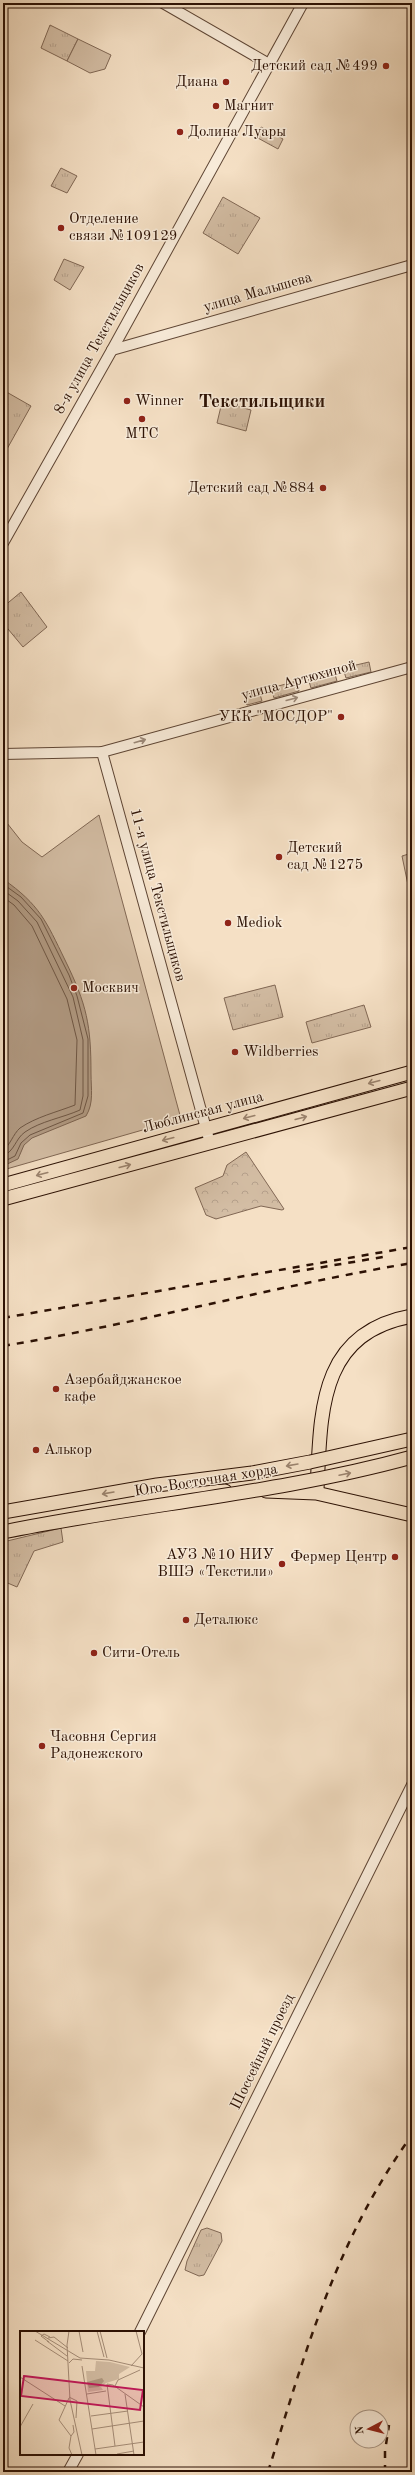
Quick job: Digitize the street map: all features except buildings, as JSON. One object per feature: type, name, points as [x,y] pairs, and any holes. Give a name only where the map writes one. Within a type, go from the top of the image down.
[{"type":"main road","name":"Люблинская улица","points":[[3,1185],[412,1072]]},
{"type":"main road","name":"Люблинская улица","points":[[3,1199],[412,1088]]},
{"type":"main road","points":[[316,1493],[321,1420],[325,1392],[333,1370],[345,1351],[359,1338],[380,1325],[412,1316]]},
{"type":"main road","name":"Юго-Восточная хорда","points":[[3,1512],[157,1484],[310,1462],[412,1439]]},
{"type":"main road","name":"Юго-Восточная хорда","points":[[3,1532],[159,1504],[270,1488],[372,1468],[412,1457]]},
{"type":"main road","points":[[3,1521],[166,1495],[253,1490],[316,1493],[340,1497],[412,1515]]},
{"type":"street","points":[[163,3],[269,64]]},
{"type":"street","name":"8-я улица Текстильщиков","points":[[3,543],[112,350],[303,3]]},
{"type":"street","name":"улица Малышева","points":[[112,350],[412,265]]},
{"type":"street","name":"улица Артюхиной","points":[[102,752],[412,667]]},
{"type":"street","points":[[3,754],[102,752]]},
{"type":"street","name":"11-я улица Текстильщиков","points":[[102,752],[205,1129],[210,1142]]},
{"type":"street","name":"Шоссейный проезд","points":[[140,2331],[412,1785]]},
{"type":"street","points":[[68,2472],[77,2455]]},
{"type":"green space","points":[[50,25],[78,39],[67,61],[41,48]]},
{"type":"green space","points":[[78,39],[111,55],[105,69],[90,73],[67,61]]},
{"type":"green space","points":[[261,127],[283,139],[278,149],[256,137]]},
{"type":"green space","points":[[61,168],[77,176],[67,193],[51,186]]},
{"type":"green space","points":[[223,197],[260,218],[238,254],[203,233]]},
{"type":"green space","points":[[64,259],[84,267],[70,290],[54,280]]},
{"type":"green space","points":[[3,390],[31,406],[7,449],[3,446]]},
{"type":"green space","points":[[222,402],[251,410],[246,431],[217,423]]},
{"type":"green space","points":[[21,592],[47,627],[23,647],[3,623],[3,607]]},
{"type":"green space","points":[[369,662],[371,672],[346,678],[343,668]]},
{"type":"green space","points":[[334,671],[337,681],[311,688],[308,678]]},
{"type":"green space","points":[[297,681],[299,691],[274,698],[271,688]]},
{"type":"green space","points":[[259,691],[262,701],[247,705],[244,695]]},
{"type":"green space","name":"Москвич","points":[[99,815],[181,1119],[3,1170],[3,818],[22,842],[42,857]]},
{"type":"green space","points":[[412,853],[412,883],[408,885],[402,856]]},
{"type":"green space","points":[[275,985],[283,1017],[233,1030],[224,998]]},
{"type":"green space","points":[[364,1005],[371,1027],[312,1043],[306,1022]]},
{"type":"green space","points":[[246,1152],[284,1209],[282,1210],[261,1206],[216,1219],[206,1215],[195,1188],[223,1176],[227,1165]]},
{"type":"green space","points":[[61,1528],[63,1542],[34,1551],[17,1587],[3,1581],[3,1542]]},
{"type":"green space","points":[[207,2228],[221,2233],[222,2241],[204,2275],[199,2276],[185,2270],[187,2261],[201,2230]]},
{"type":"water","points":[[3,879],[26,897],[41,915],[47,924],[78,990],[89,1028],[92,1090],[89,1111],[86,1116],[32,1138],[24,1145],[18,1159],[3,1166]]},
{"type":"railway","points":[[3,1318],[412,1247]]},
{"type":"railway","points":[[293,1272],[383,1257]]},
{"type":"railway","points":[[3,1346],[105,1327],[310,1282],[412,1263]]},
{"type":"railway","points":[[268,2472],[310,2339],[343,2256],[363,2215],[386,2175],[412,2135]]},
{"type":"railway","points":[[385,2449],[385,2472]]},
{"type":"place","name":"Детский сад №499","points":[[386,66]]},
{"type":"place","name":"Диана","points":[[226,82]]},
{"type":"place","name":"Магнит","points":[[216,106]]},
{"type":"place","name":"Долина Луары","points":[[180,132]]},
{"type":"place","name":"Отделение связи №109129","points":[[61,228]]},
{"type":"place","name":"Winner","points":[[127,401]]},
{"type":"place","name":"МТС","points":[[142,419]]},
{"type":"place","name":"Детский сад №884","points":[[323,488]]},
{"type":"place","name":"УКК \"МОСДОР\"","points":[[341,717]]},
{"type":"place","name":"Детский сад №1275","points":[[279,857]]},
{"type":"place","name":"Mediok","points":[[228,923]]},
{"type":"place","name":"Москвич","points":[[74,988]]},
{"type":"place","name":"Wildberries","points":[[235,1052]]},
{"type":"place","name":"Азербайджанское кафе","points":[[56,1389]]},
{"type":"place","name":"Алькор","points":[[36,1450]]},
{"type":"place","name":"Фермер Центр","points":[[395,1557]]},
{"type":"place","name":"АУЗ №10 НИУ ВШЭ «Текстили»","points":[[282,1564]]},
{"type":"place","name":"Деталюкс","points":[[186,1620]]},
{"type":"place","name":"Сити-Отель","points":[[94,1653]]},
{"type":"place","name":"Часовня Сергия Радонежского","points":[[42,1746]]},
{"type":"district","name":"Текстильщики","points":[[262,402]]}]
